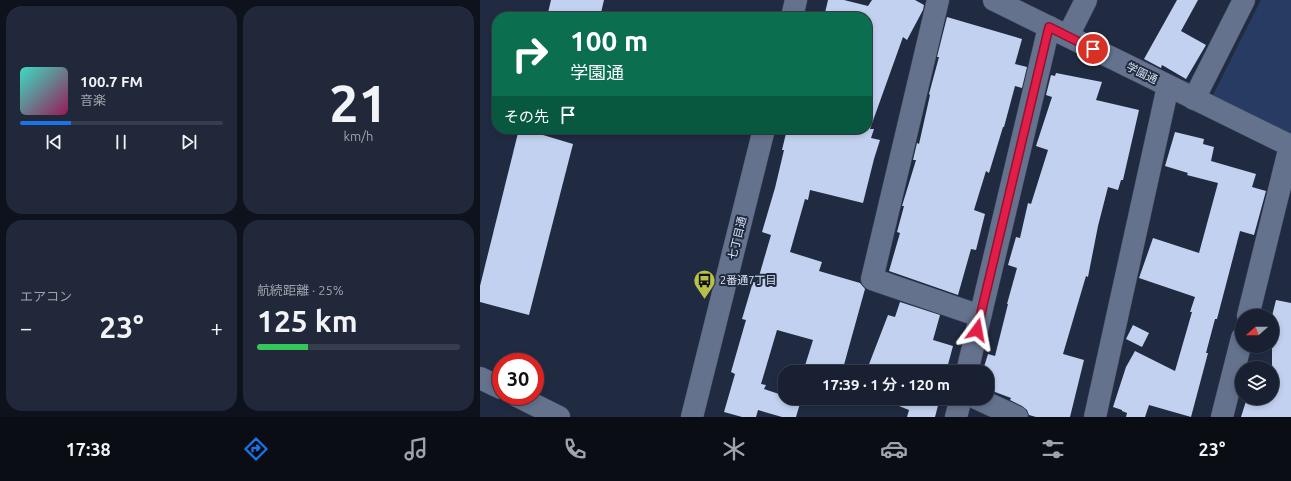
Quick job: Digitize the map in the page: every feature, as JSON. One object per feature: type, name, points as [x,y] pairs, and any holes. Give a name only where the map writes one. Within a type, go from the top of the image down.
[{"type":"street","points":[[793,12],[796,0]]},
{"type":"street","points":[[938,0],[872,279],[980,316]]},
{"type":"street","name":"学園通","points":[[994,0],[1291,146]]},
{"type":"street","points":[[969,365],[980,316],[1058,32],[1086,0]]},
{"type":"street","points":[[1194,99],[1244,0]]},
{"type":"street","points":[[1095,417],[1168,86]]},
{"type":"street","name":"七丁目通","points":[[692,417],[763,134]]},
{"type":"street","points":[[1250,309],[1291,146]]},
{"type":"street","points":[[1222,417],[1238,353]]},
{"type":"street","points":[[480,378],[492,384]]},
{"type":"street","points":[[535,405],[559,417]]},
{"type":"street","points":[[956,417],[959,405]]},
{"type":"street","points":[[991,405],[1017,417]]},
{"type":"shaded area","points":[[1261,0],[1291,0],[1291,134],[1213,95]]},
{"type":"building","points":[[551,0],[604,0],[601,12],[548,12]]},
{"type":"building","points":[[828,0],[844,0],[868,6],[872,0],[915,0],[924,5],[923,10],[907,40],[903,37],[872,123],[872,12],[825,12]]},
{"type":"building","points":[[1177,0],[1198,0],[1181,31],[1206,45],[1186,79],[1162,65],[1161,68],[1144,59]]},
{"type":"building","points":[[947,17],[1022,39],[1015,64],[1027,67],[1022,88],[1015,86],[1004,127],[989,173],[986,171],[974,210],[985,214],[976,250],[971,249],[958,295],[889,271],[900,233],[897,232],[904,206],[902,206],[916,160],[913,160],[917,143],[919,144]]},
{"type":"building","points":[[1056,73],[1102,82],[1096,100],[1139,110],[1123,180],[1121,180],[1118,190],[1108,187],[1098,226],[1088,277],[1086,276],[1063,354],[1084,360],[1070,417],[1036,417],[1029,415],[1027,410],[1010,400],[1011,398],[994,392],[994,365],[985,365],[988,354],[995,356],[1017,268],[1008,265],[1016,237],[1020,238],[1028,203],[1031,204],[1048,150],[1036,146],[1052,97],[1046,95],[1051,75],[1055,76]]},
{"type":"building","points":[[872,129],[874,129],[871,138],[880,140],[863,203],[810,190],[808,200],[805,199],[790,252],[822,262],[819,271],[860,283],[865,289],[844,365],[805,365],[813,340],[777,330],[761,384],[766,385],[764,389],[778,394],[778,405],[800,405],[796,417],[782,417],[758,410],[756,417],[742,417],[724,412],[735,374],[731,372],[746,320],[742,319],[753,282],[757,283],[771,235],[762,232],[784,150],[782,150],[786,134],[872,134]]},
{"type":"building","points":[[1175,132],[1204,139],[1203,144],[1214,147],[1211,161],[1256,174],[1252,187],[1266,191],[1254,235],[1240,231],[1217,319],[1215,319],[1206,353],[1208,353],[1191,417],[1149,405],[1145,417],[1126,417],[1127,413],[1113,407],[1126,367],[1135,351],[1175,371],[1195,297],[1139,278],[1153,238],[1199,253],[1218,183],[1187,175],[1188,173],[1165,166]]},
{"type":"building","points":[[518,134],[540,134],[573,144],[529,315],[480,302],[480,286]]},
{"type":"building","points":[[1276,300],[1291,303],[1291,417],[1241,417],[1245,405],[1279,405],[1279,361],[1272,361],[1272,353],[1279,353],[1279,309],[1274,309]]},
{"type":"building","points":[[900,302],[940,315],[933,340],[953,346],[948,365],[869,365],[888,315],[895,317]]},
{"type":"building","points":[[1133,325],[1149,333],[1142,347],[1126,339]]},
{"type":"building","points":[[896,405],[938,405],[935,417],[907,417],[909,410]]},
{"type":"place","name":"2番通7丁目","points":[[705,300]]},
{"type":"route","points":[[977,330],[1049,27],[1093,49]]}]
